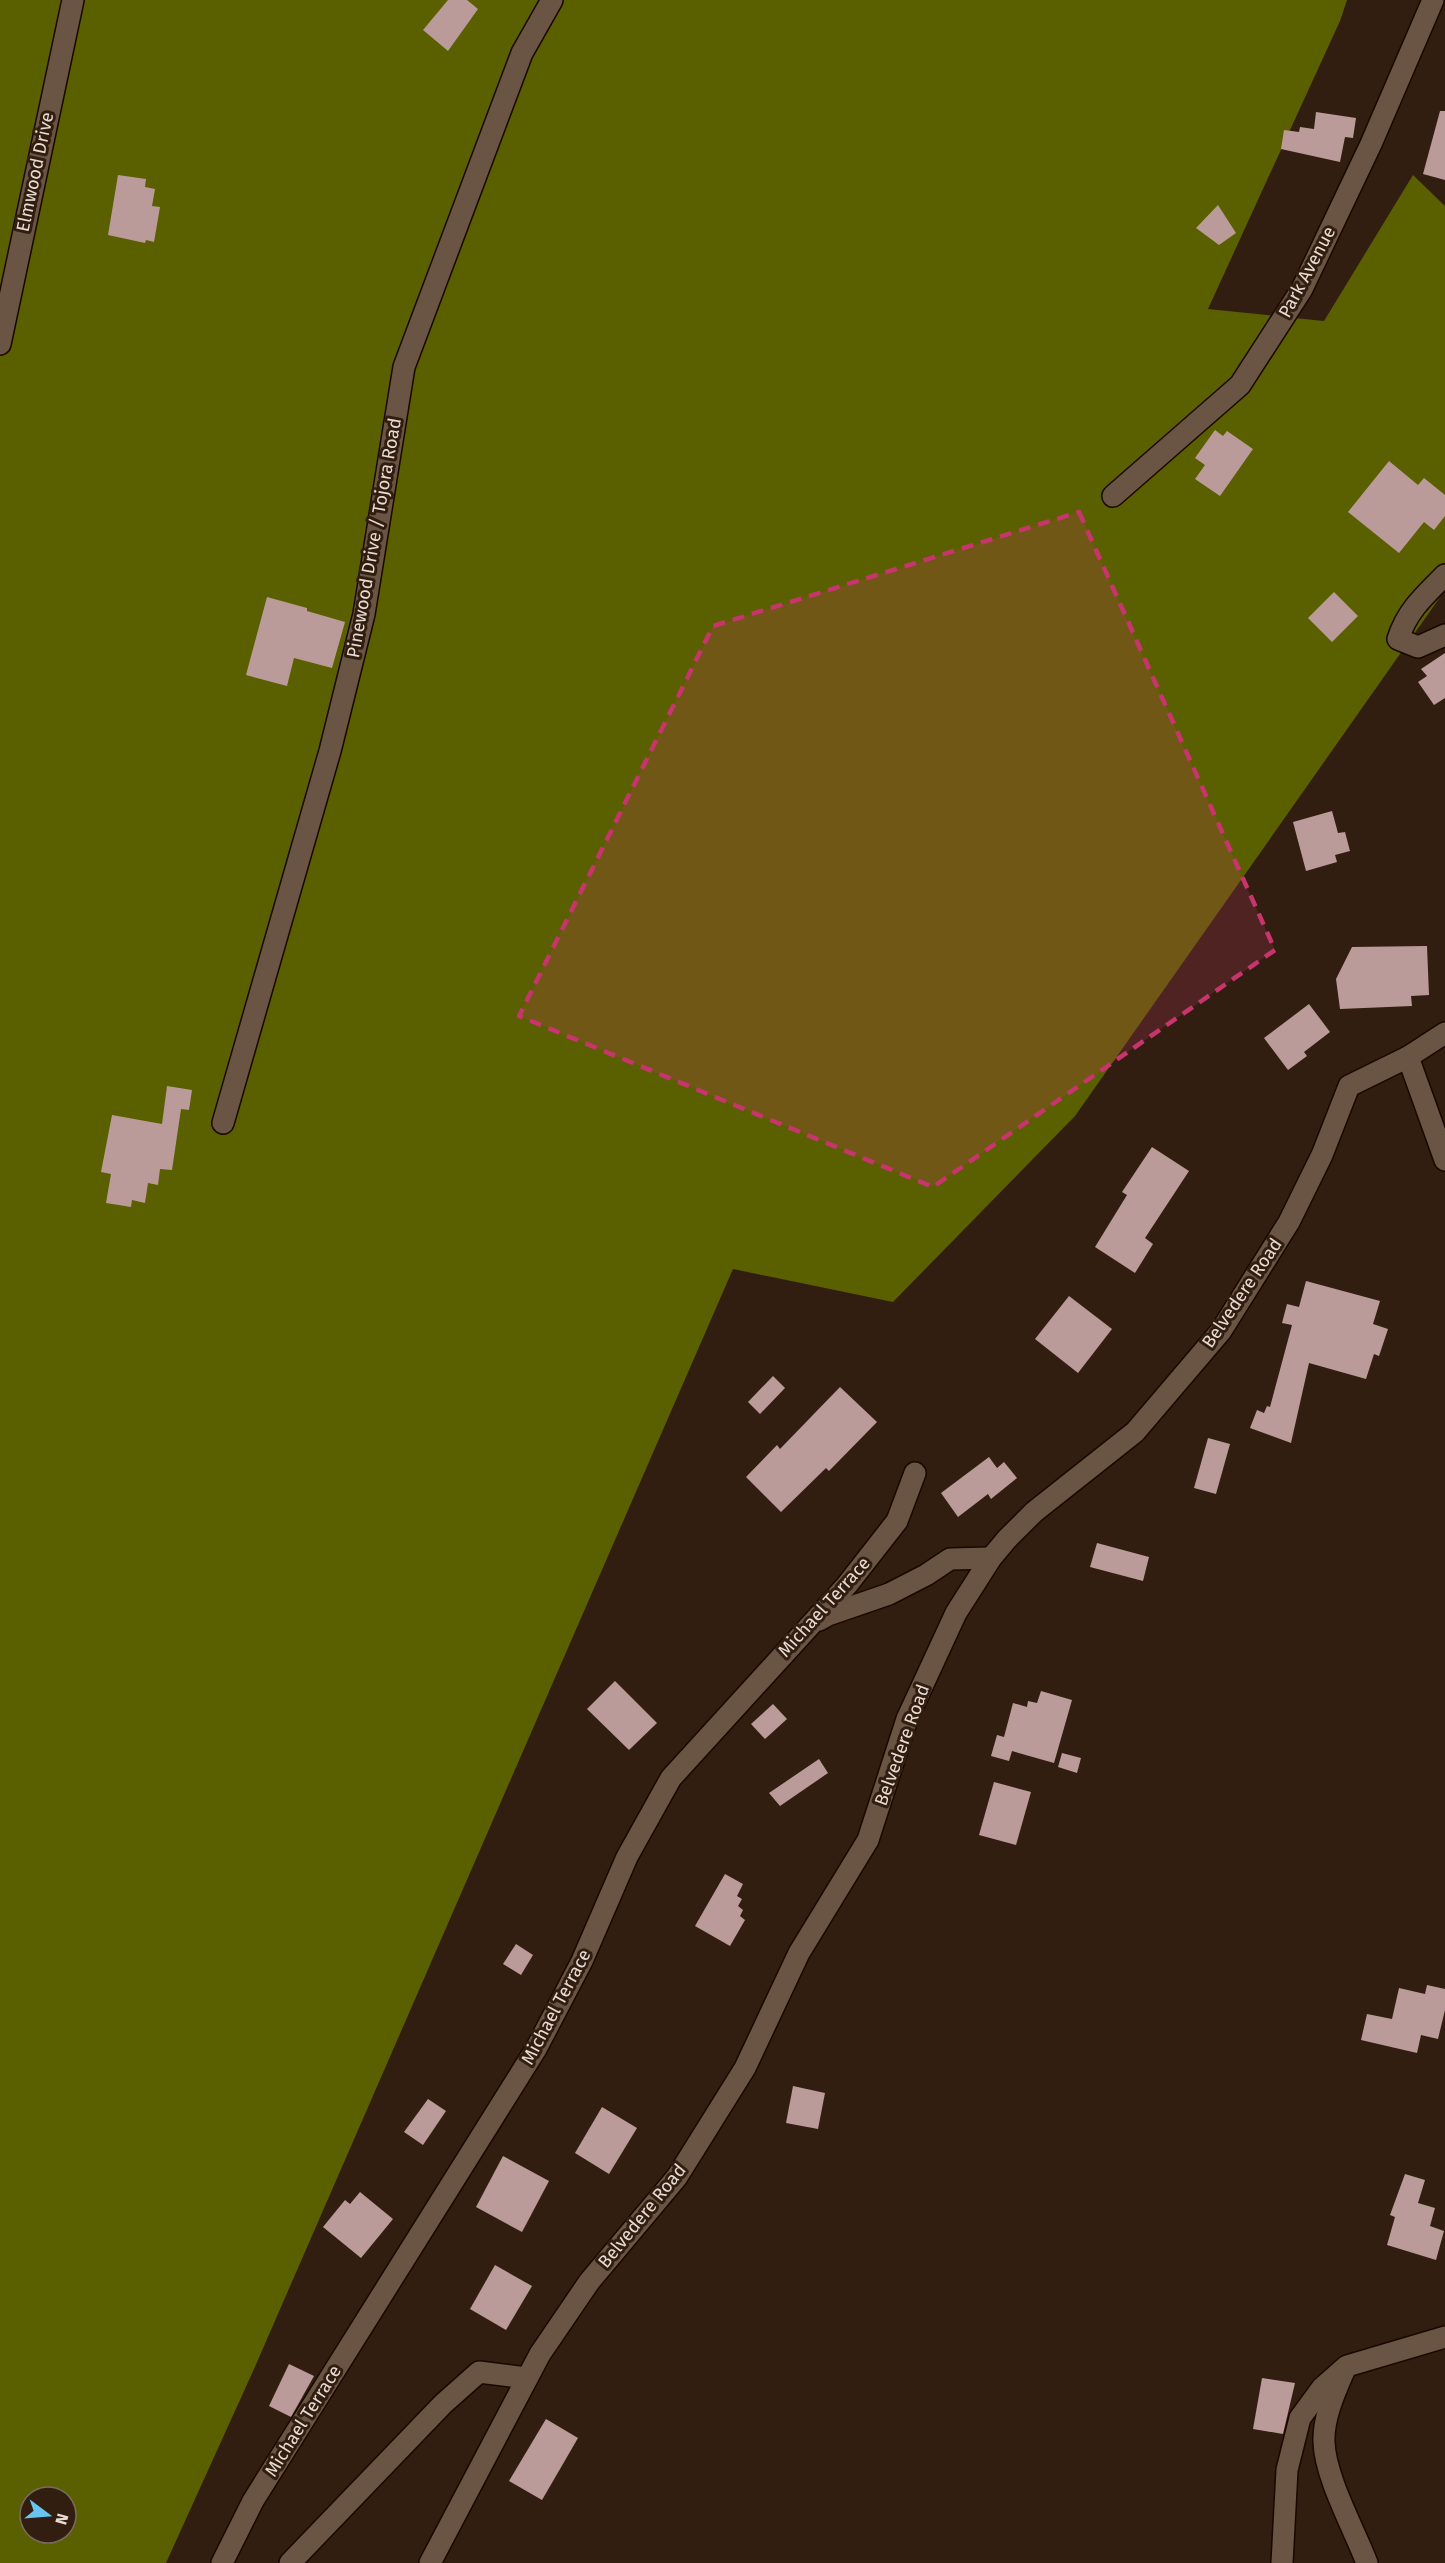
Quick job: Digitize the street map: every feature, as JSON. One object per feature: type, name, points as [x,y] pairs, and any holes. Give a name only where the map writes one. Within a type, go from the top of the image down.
[{"type":"street","name":"Elmwood Drive","points":[[0,344],[73,0]]},
{"type":"street","name":"Pinewood Drive / Tojora Road","points":[[223,1124],[330,751],[361,626],[404,367],[522,53],[552,0]]},
{"type":"street","name":"Park Avenue","points":[[1113,496],[1240,385],[1302,289],[1371,144],[1433,0]]},
{"type":"street","points":[[1445,575],[1404,620],[1398,639],[1418,647],[1445,635]]},
{"type":"street","name":"Belvedere Road","points":[[430,2563],[540,2354],[589,2282],[677,2177],[745,2068],[799,1953],[868,1840],[907,1719],[956,1613],[991,1558],[1034,1512],[1135,1432],[1221,1331],[1288,1222],[1322,1155],[1349,1086],[1408,1058],[1445,1033]]},
{"type":"street","points":[[1408,1058],[1445,1160]]},
{"type":"street","name":"Michael Terrace","points":[[222,2563],[253,2501],[536,2049],[582,1960],[627,1857],[671,1778],[805,1628],[847,1585],[897,1521],[915,1473]]},
{"type":"street","points":[[805,1628],[828,1615],[889,1594],[926,1575],[950,1559],[991,1558]]},
{"type":"street","points":[[1282,2563],[1287,2470],[1300,2418],[1322,2388],[1347,2366],[1445,2337]]},
{"type":"street","points":[[1347,2366],[1335,2391],[1323,2441],[1328,2466],[1367,2563]]},
{"type":"street","points":[[290,2563],[443,2404],[479,2372],[527,2378]]},
{"type":"highlighted area","points":[[1079,512],[1275,950],[933,1187],[519,1016],[713,626]]},
{"type":"shaded area","points":[[0,0],[1347,0],[1340,21],[1208,309],[1324,321],[1413,175],[1445,206],[1445,590],[1075,1116],[893,1302],[733,1269],[254,2369],[166,2563],[0,2563]]},
{"type":"building","points":[[448,0],[467,0],[478,9],[448,51],[423,30]]},
{"type":"building","points":[[1440,111],[1445,111],[1445,180],[1423,174]]},
{"type":"building","points":[[1316,112],[1356,118],[1353,138],[1345,137],[1340,162],[1281,149],[1284,130],[1299,132],[1300,127],[1314,129]]},
{"type":"building","points":[[118,175],[146,179],[145,187],[155,189],[152,206],[160,207],[154,242],[146,240],[145,243],[108,235]]},
{"type":"building","points":[[1218,205],[1236,233],[1219,245],[1196,228]]},
{"type":"building","points":[[1215,430],[1223,436],[1227,431],[1253,449],[1220,496],[1195,479],[1205,465],[1195,458]]},
{"type":"building","points":[[1389,461],[1418,485],[1424,478],[1445,495],[1445,516],[1434,530],[1424,522],[1399,553],[1348,512]]},
{"type":"building","points":[[1334,592],[1358,616],[1332,642],[1308,618]]},
{"type":"building","points":[[267,597],[345,622],[332,668],[294,658],[287,686],[246,675]]},
{"type":"building","points":[[1445,653],[1445,698],[1434,705],[1418,682],[1427,676],[1421,669]]},
{"type":"building","points":[[1332,811],[1338,833],[1345,832],[1350,851],[1335,855],[1337,862],[1306,871],[1293,822]]},
{"type":"building","points":[[1427,946],[1429,995],[1411,996],[1412,1006],[1340,1009],[1336,979],[1352,947]]},
{"type":"building","points":[[1309,1004],[1330,1032],[1304,1052],[1307,1056],[1288,1070],[1264,1038]]},
{"type":"building","points":[[167,1086],[192,1090],[189,1110],[181,1109],[172,1170],[160,1169],[158,1185],[148,1183],[145,1203],[132,1200],[131,1207],[106,1203],[111,1174],[101,1172],[112,1115],[162,1124]]},
{"type":"building","points":[[1152,1147],[1189,1171],[1145,1238],[1153,1244],[1135,1273],[1095,1247],[1127,1195],[1122,1192]]},
{"type":"building","points":[[1306,1281],[1380,1301],[1373,1324],[1388,1329],[1379,1356],[1374,1354],[1366,1379],[1309,1363],[1291,1443],[1250,1428],[1257,1410],[1264,1413],[1267,1406],[1270,1407],[1292,1325],[1282,1323],[1287,1304],[1299,1307]]},
{"type":"building","points":[[1069,1296],[1112,1329],[1078,1373],[1035,1339]]},
{"type":"building","points":[[773,1376],[785,1388],[760,1414],[748,1402]]},
{"type":"building","points":[[840,1387],[877,1422],[829,1471],[826,1468],[781,1512],[746,1477],[777,1445],[780,1449]]},
{"type":"building","points":[[1208,1438],[1230,1444],[1216,1494],[1194,1488]]},
{"type":"building","points":[[989,1457],[997,1468],[1004,1462],[1017,1478],[991,1499],[988,1494],[958,1517],[941,1493]]},
{"type":"building","points":[[1097,1543],[1149,1557],[1143,1581],[1090,1567]]},
{"type":"building","points":[[615,1681],[657,1723],[629,1750],[587,1709]]},
{"type":"building","points":[[1041,1691],[1072,1700],[1054,1763],[1012,1751],[1009,1761],[991,1756],[997,1735],[1004,1737],[1013,1703],[1027,1707],[1028,1701],[1037,1703]]},
{"type":"building","points":[[773,1704],[787,1719],[765,1739],[751,1724]]},
{"type":"building","points":[[1062,1753],[1081,1758],[1077,1773],[1058,1767]]},
{"type":"building","points":[[819,1759],[828,1773],[780,1806],[769,1793]]},
{"type":"building","points":[[994,1782],[1031,1792],[1016,1845],[979,1835]]},
{"type":"building","points":[[725,1874],[743,1884],[737,1896],[742,1899],[738,1906],[743,1910],[740,1916],[745,1920],[730,1946],[695,1926]]},
{"type":"building","points":[[516,1944],[533,1955],[521,1975],[503,1964]]},
{"type":"building","points":[[1427,1985],[1445,1989],[1445,2010],[1438,2039],[1421,2035],[1417,2053],[1361,2040],[1367,2014],[1392,2019],[1399,1988],[1425,1994]]},
{"type":"building","points":[[793,2086],[825,2093],[818,2129],[786,2123]]},
{"type":"building","points":[[428,2099],[446,2111],[423,2145],[404,2132]]},
{"type":"building","points":[[602,2107],[637,2128],[609,2174],[575,2153]]},
{"type":"building","points":[[503,2156],[549,2181],[522,2232],[476,2207]]},
{"type":"building","points":[[1405,2174],[1425,2180],[1418,2203],[1435,2208],[1430,2226],[1444,2231],[1436,2260],[1387,2245],[1395,2217],[1390,2215]]},
{"type":"building","points":[[360,2192],[393,2219],[361,2258],[323,2227],[345,2200],[350,2204]]},
{"type":"building","points":[[495,2265],[532,2286],[506,2330],[470,2309]]},
{"type":"building","points":[[289,2364],[314,2376],[291,2417],[269,2406]]},
{"type":"building","points":[[1262,2378],[1295,2383],[1283,2434],[1253,2429]]},
{"type":"building","points":[[546,2419],[578,2438],[542,2500],[509,2481]]}]
